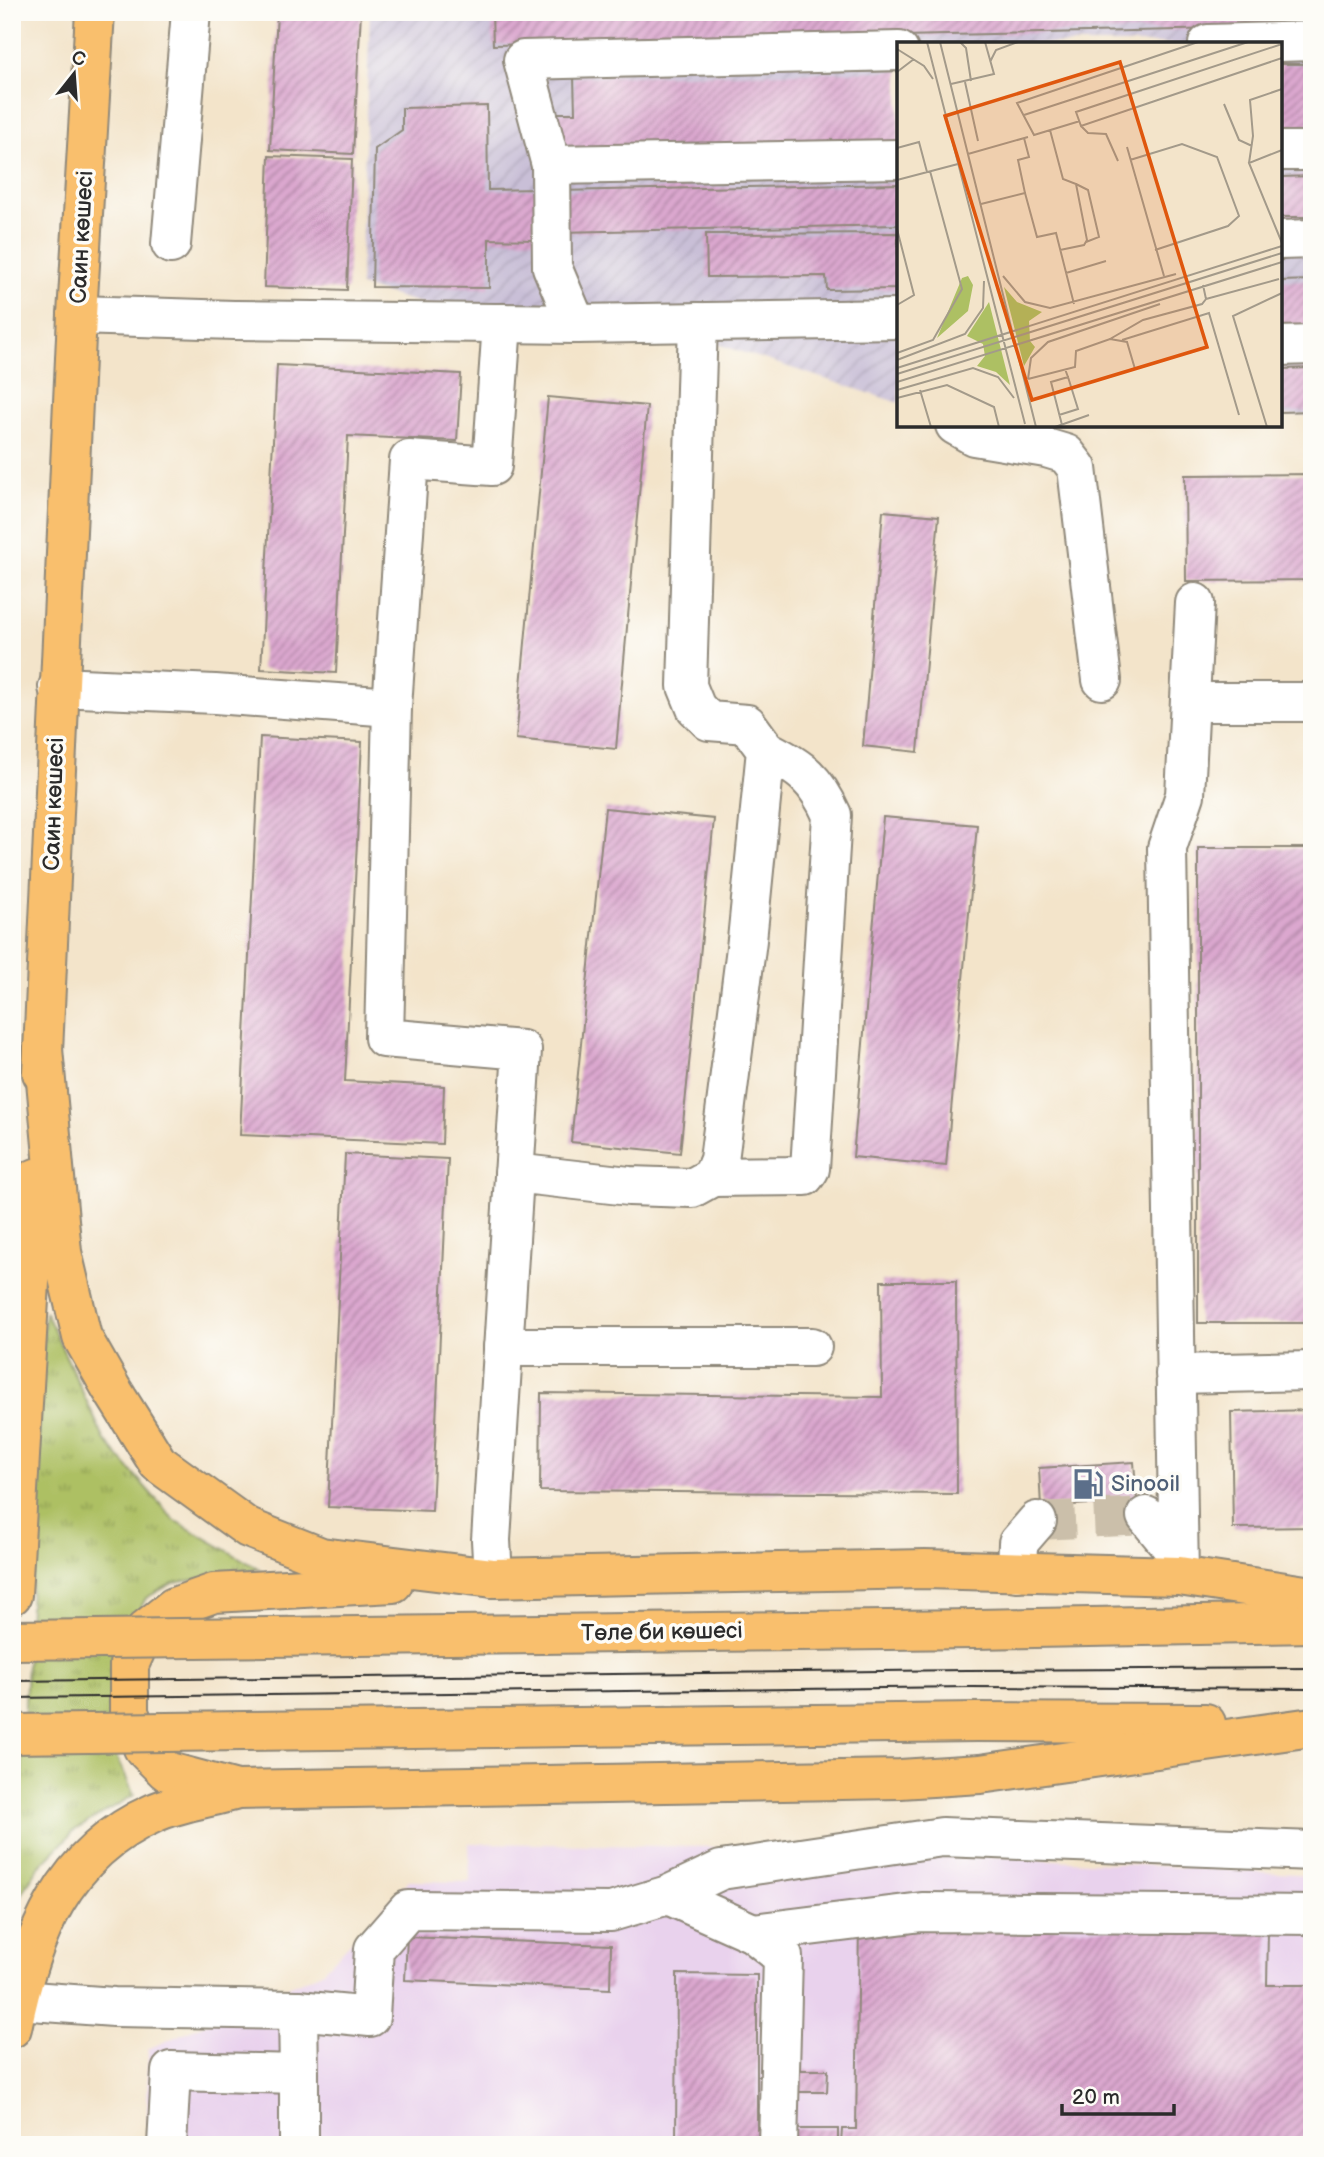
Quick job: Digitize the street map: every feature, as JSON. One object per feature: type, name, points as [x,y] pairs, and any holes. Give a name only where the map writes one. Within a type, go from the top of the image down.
[{"type":"main road","name":"Саин көшесі","points":[[12,1595],[43,1049],[77,315],[96,12]]},
{"type":"main road","points":[[43,1049],[62,1252],[82,1337],[158,1462],[248,1528],[321,1557],[493,1578]]},
{"type":"main road","points":[[237,1790],[166,1771],[143,1748],[129,1712],[129,1665],[145,1630],[174,1607],[214,1593],[493,1578],[925,1569],[1017,1572],[1179,1566],[1312,1596]]},
{"type":"main road","name":"Төле би көшесі","points":[[12,1640],[1312,1623]]},
{"type":"main road","points":[[12,1734],[977,1721],[1312,1725]]},
{"type":"main road","points":[[15,2014],[33,1946],[51,1905],[82,1864],[119,1831],[156,1812],[237,1790],[900,1779],[980,1774],[1312,1725]]},
{"type":"lane","points":[[171,244],[191,12]]},
{"type":"lane","points":[[1277,42],[1312,41]]},
{"type":"lane","points":[[576,324],[552,267],[551,165],[523,60],[897,51]]},
{"type":"lane","points":[[1282,151],[1312,151]]},
{"type":"lane","points":[[551,165],[897,159]]},
{"type":"lane","points":[[1282,240],[1312,239]]},
{"type":"lane","points":[[77,315],[234,320],[576,324],[897,320]]},
{"type":"lane","points":[[514,1173],[629,1185],[692,1188],[712,1177],[805,1176],[810,1169],[832,815],[821,791],[796,765],[766,750],[747,724],[709,721],[696,708],[687,686],[698,322]]},
{"type":"lane","points":[[493,1578],[491,1540],[522,1050],[384,1038],[392,707],[409,460],[492,466],[502,323]]},
{"type":"lane","points":[[1282,346],[1312,345]]},
{"type":"lane","points":[[958,427],[974,436],[1066,454],[1077,468],[1102,680]]},
{"type":"lane","points":[[1179,1566],[1167,848],[1185,795],[1195,603]]},
{"type":"lane","points":[[58,687],[215,694],[392,707]]},
{"type":"lane","points":[[1190,702],[1312,702]]},
{"type":"lane","points":[[712,1177],[719,1160],[747,940],[766,750]]},
{"type":"lane","points":[[503,1347],[812,1347]]},
{"type":"lane","points":[[1175,1374],[1312,1371]]},
{"type":"lane","points":[[1146,1516],[1179,1566]]},
{"type":"lane","points":[[1017,1572],[1018,1543],[1037,1521]]},
{"type":"lane","points":[[15,2014],[114,2007],[298,2010],[370,2017],[374,1949],[408,1910],[611,1912],[668,1895],[721,1870],[942,1837],[1312,1850]]},
{"type":"lane","points":[[668,1895],[753,1933],[783,1957],[778,2145]]},
{"type":"lane","points":[[753,1933],[922,1912],[1312,1915]]},
{"type":"lane","points":[[298,2010],[299,2145]]},
{"type":"lane","points":[[167,2145],[171,2071],[299,2074]]},
{"type":"shaded area","points":[[370,12],[1312,12],[1312,415],[1282,416],[1282,42],[897,42],[897,402],[708,341],[540,337],[360,286]]},
{"type":"shaded area","points":[[469,1843],[714,1847],[721,1870],[930,1853],[1312,1875],[1312,2145],[147,2145],[148,2049],[322,1972],[409,1881],[470,1882]]},
{"type":"green space","points":[[45,1311],[105,1441],[174,1520],[259,1569],[173,1583],[146,1598],[116,1652],[109,1741],[134,1795],[75,1830],[39,1867],[15,1903]]},
{"type":"building","points":[[277,12],[361,12],[353,154],[270,150]]},
{"type":"building","points":[[492,12],[1312,12],[1312,27],[493,45]]},
{"type":"building","points":[[1282,64],[1312,64],[1312,142],[1282,142]]},
{"type":"building","points":[[897,71],[897,149],[556,155],[555,113],[575,113],[574,77]]},
{"type":"building","points":[[487,106],[488,190],[536,189],[535,240],[489,239],[489,288],[372,287],[375,149],[402,130],[402,108]]},
{"type":"building","points":[[269,156],[352,159],[347,290],[264,287]]},
{"type":"building","points":[[1312,176],[1312,217],[1282,217],[1282,177]]},
{"type":"building","points":[[897,184],[897,225],[559,232],[558,191]]},
{"type":"building","points":[[897,233],[897,289],[827,290],[826,276],[707,277],[706,234]]},
{"type":"building","points":[[1312,280],[1312,332],[1282,333],[1282,281]]},
{"type":"building","points":[[277,365],[461,374],[457,441],[348,436],[336,673],[261,669]]},
{"type":"building","points":[[1312,368],[1312,411],[1282,412],[1282,369]]},
{"type":"building","points":[[548,397],[647,406],[616,749],[516,739]]},
{"type":"building","points":[[1312,474],[1312,580],[1186,581],[1185,475]]},
{"type":"building","points":[[883,511],[939,516],[918,752],[863,746]]},
{"type":"building","points":[[260,737],[362,742],[345,1081],[444,1086],[442,1144],[240,1135]]},
{"type":"building","points":[[605,808],[714,819],[680,1153],[571,1142]]},
{"type":"building","points":[[883,817],[977,825],[946,1166],[853,1157]]},
{"type":"building","points":[[1198,848],[1312,848],[1312,1323],[1198,1323]]},
{"type":"building","points":[[345,1154],[448,1159],[432,1511],[328,1507]]},
{"type":"building","points":[[881,1281],[956,1281],[957,1494],[540,1491],[541,1393],[882,1397]]},
{"type":"building","points":[[1312,1410],[1312,1527],[1233,1528],[1231,1412]]},
{"type":"building","name":"Sinooil","points":[[1134,1462],[1137,1501],[1041,1507],[1039,1468]]},
{"type":"building","points":[[859,1925],[1268,1932],[1267,1985],[1312,1985],[1312,2145],[841,2145],[842,2129],[856,2129]]},
{"type":"building","points":[[407,1937],[611,1945],[610,1989],[405,1980]]},
{"type":"building","points":[[677,1974],[757,1975],[757,2129],[838,2129],[838,2145],[676,2145]]},
{"type":"building","points":[[797,2070],[828,2070],[827,2092],[797,2092]]},
{"type":"tunnel","points":[[1037,1521],[1146,1516]]},
{"type":"tram line","points":[[12,1681],[1312,1668]]},
{"type":"tram line","points":[[12,1698],[969,1687],[1312,1689]]},
{"type":"place","name":"Sinooil","points":[[1088,1484]]}]
